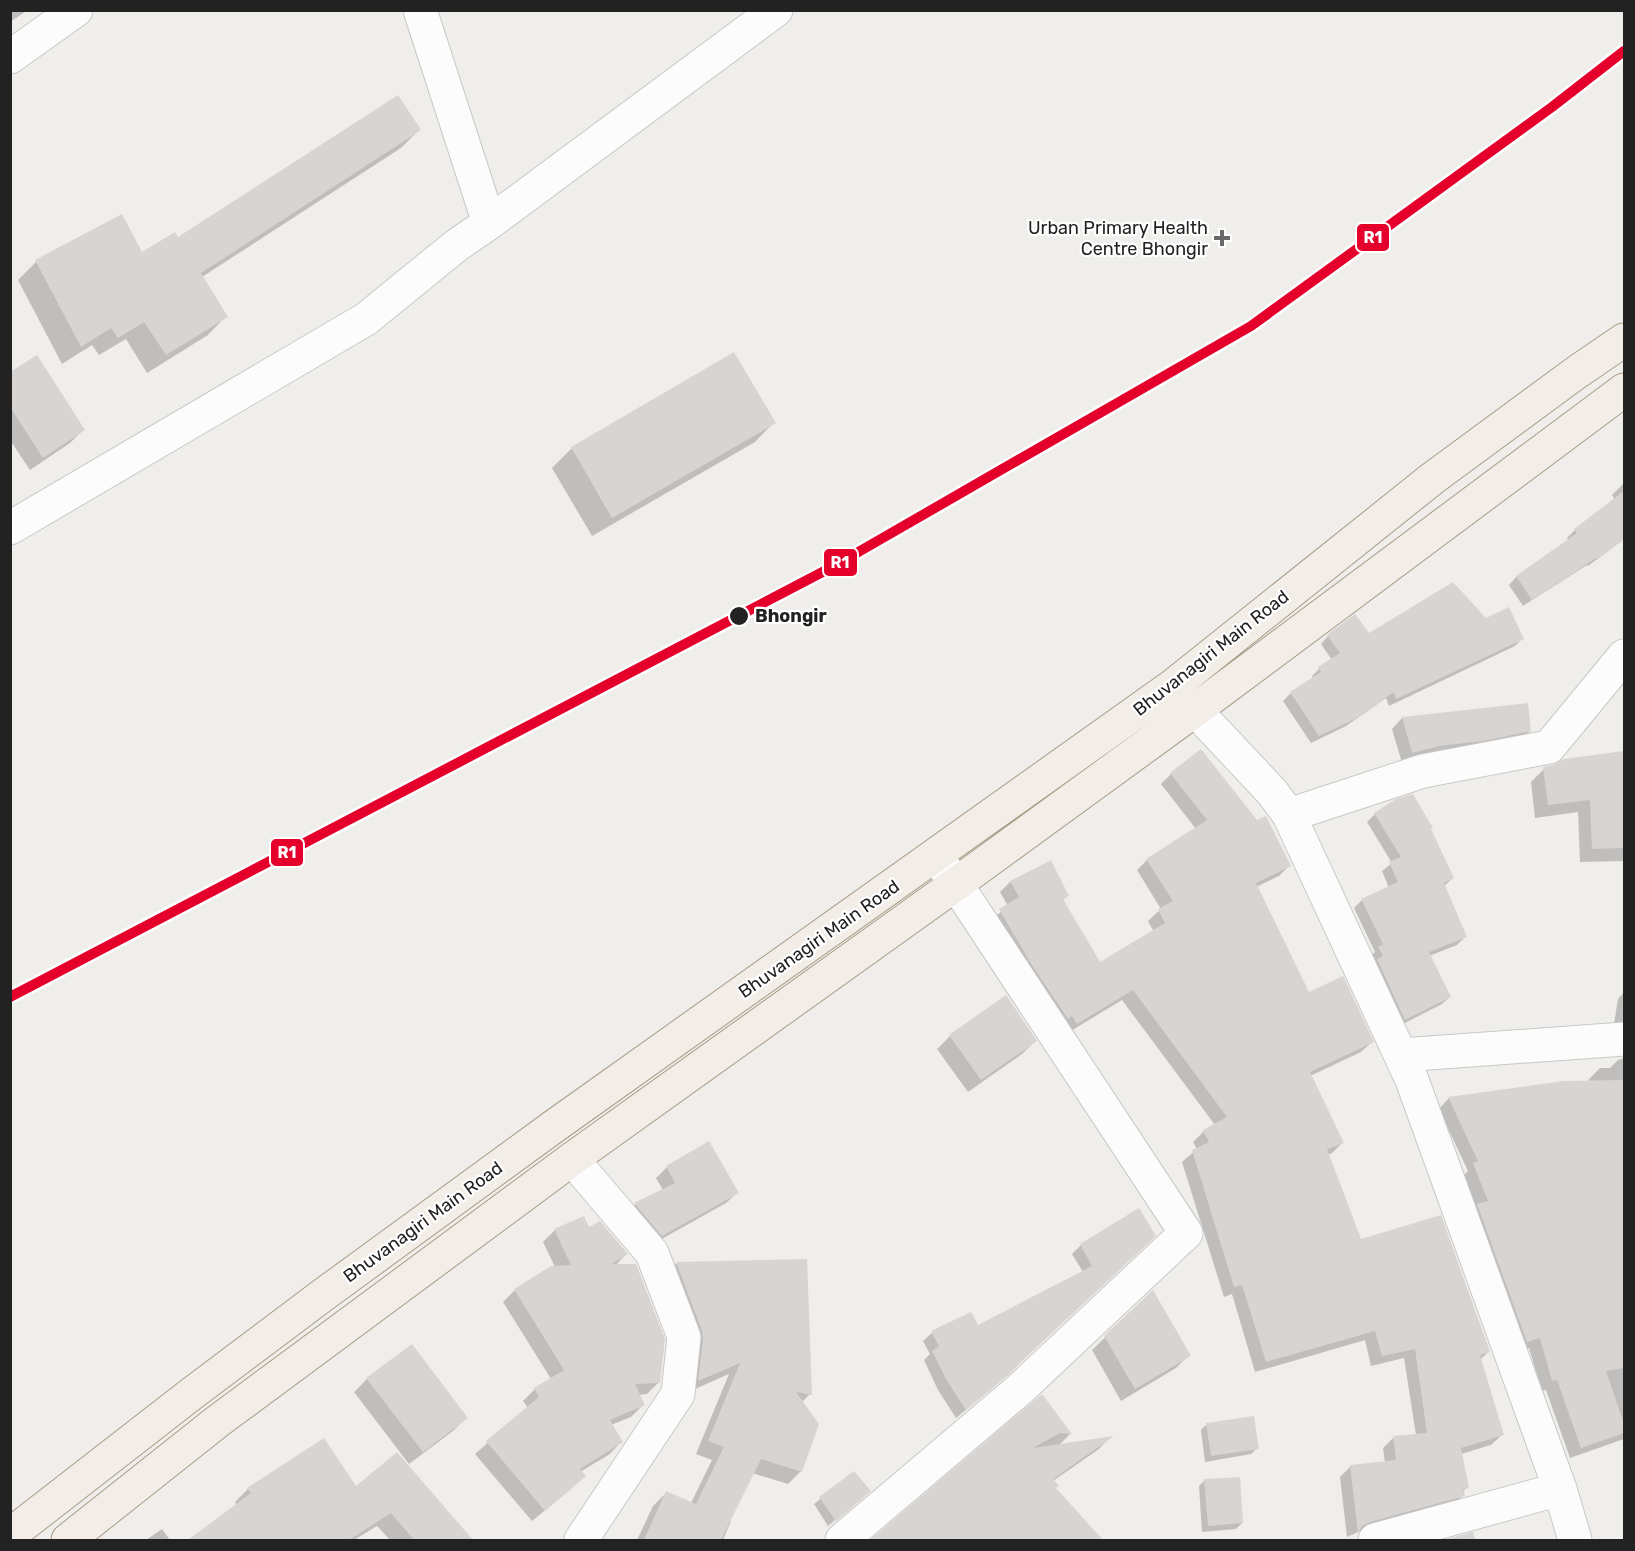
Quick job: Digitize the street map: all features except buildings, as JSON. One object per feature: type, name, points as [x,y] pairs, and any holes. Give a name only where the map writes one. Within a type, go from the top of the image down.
[{"type":"main road","name":"Bhuvanagiri Main Road","points":[[10,1535],[190,1395],[342,1281],[553,1127],[1174,685],[1433,478],[1624,340]]},
{"type":"main road","name":"Bhuvanagiri Main Road","points":[[68,1540],[218,1421],[572,1159],[1195,710],[1624,390]]},
{"type":"street","points":[[10,57],[76,10]]},
{"type":"street","points":[[420,10],[489,223]]},
{"type":"street","points":[[10,528],[366,319],[457,245],[776,10]]},
{"type":"street","points":[[1289,815],[1423,771],[1549,747],[1614,689],[1624,656]]},
{"type":"street","points":[[1195,710],[1272,792],[1289,815],[1401,1055],[1560,1489],[1575,1540]]},
{"type":"street","points":[[842,1540],[1020,1389],[1186,1233],[936,856]]},
{"type":"street","points":[[1401,1055],[1624,1039]]},
{"type":"street","points":[[572,1159],[652,1253],[684,1337],[678,1394],[581,1540]]},
{"type":"street","points":[[1375,1540],[1560,1489]]},
{"type":"transit line","name":"R1","points":[[10,997],[834,566],[1251,326],[1552,107],[1624,51]]},
{"type":"place","name":"Urban Primary Health Centre Bhongir","points":[[1222,238]]},
{"type":"place","name":"Bhongir","points":[[739,616]]}]
